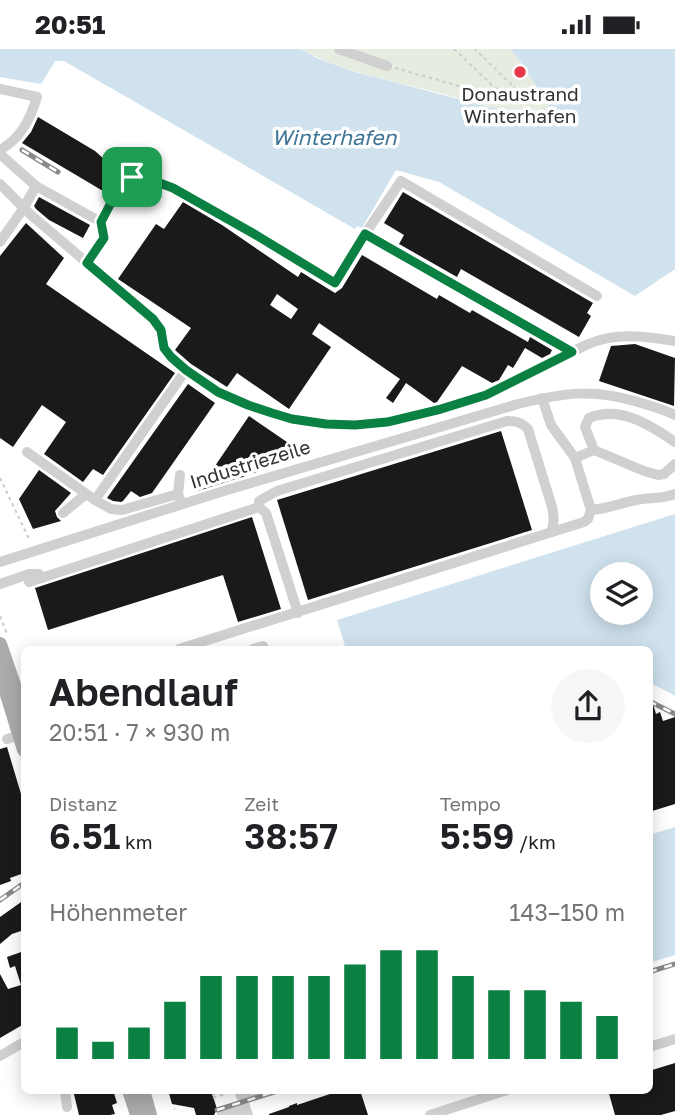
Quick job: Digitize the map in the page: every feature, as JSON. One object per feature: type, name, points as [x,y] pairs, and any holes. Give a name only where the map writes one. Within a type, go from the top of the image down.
[{"type":"main road","points":[[5,642],[14,700],[10,738]]},
{"type":"main road","points":[[0,672],[14,700]]},
{"type":"main road","points":[[130,1094],[137,1115]]},
{"type":"main road","points":[[144,1094],[150,1115]]},
{"type":"street","points":[[339,49],[387,66]]},
{"type":"street","points":[[0,89],[37,97],[20,134],[0,152],[36,186],[101,222]]},
{"type":"street","points":[[87,263],[104,238],[101,222],[114,197],[125,181],[141,176],[173,188],[335,283],[401,181],[597,296]]},
{"type":"street","points":[[0,184],[23,209],[153,319],[161,330],[164,348],[186,370],[218,392],[257,409],[310,422],[355,425],[387,422],[486,395],[596,340],[638,336],[675,341]]},
{"type":"street","points":[[0,242],[36,186]]},
{"type":"street","points":[[365,234],[572,352]]},
{"type":"street","points":[[63,513],[90,497],[186,370]]},
{"type":"street","name":"Industriezeile","points":[[0,562],[180,499],[542,398],[575,393],[600,393],[673,414]]},
{"type":"street","points":[[190,646],[584,522],[591,510],[575,458],[551,425],[542,398]]},
{"type":"street","points":[[594,450],[585,427],[589,418],[599,414],[623,415],[636,419],[675,442]]},
{"type":"street","points":[[298,613],[266,513],[259,507],[259,501],[277,491],[507,421],[516,421],[528,429],[531,436],[552,507],[554,527],[551,532]]},
{"type":"street","points":[[575,458],[594,450],[651,474],[664,474],[675,464]]},
{"type":"street","points":[[27,452],[111,509],[121,510],[180,499],[180,475]]},
{"type":"street","points":[[591,510],[675,494]]},
{"type":"street","points":[[29,582],[259,507]]},
{"type":"street","points":[[0,584],[29,574],[38,574],[42,578]]},
{"type":"street","points":[[653,1046],[675,1039]]},
{"type":"street","points":[[0,1056],[21,1044]]},
{"type":"street","points":[[65,1094],[67,1108]]},
{"type":"street","points":[[239,1094],[247,1115]]},
{"type":"street","points":[[430,1115],[495,1094]]},
{"type":"street","points":[[222,1115],[241,1111],[247,1115]]},
{"type":"path","points":[[454,49],[495,88],[523,101]]},
{"type":"path","points":[[475,49],[515,88],[523,101]]},
{"type":"path","points":[[387,66],[452,84],[506,103],[518,104],[523,101]]},
{"type":"path","points":[[0,478],[34,551]]},
{"type":"path","points":[[0,616],[5,642]]},
{"type":"path","points":[[218,1094],[213,1097],[232,1094]]},
{"type":"shaded area","points":[[301,49],[510,49],[538,89],[536,93],[550,109],[551,116],[546,120],[535,120],[361,73],[330,63]]},
{"type":"water","name":"Winterhafen","points":[[0,49],[301,49],[355,72],[544,121],[551,117],[551,109],[536,93],[538,89],[510,49],[675,49],[675,269],[635,296],[439,182],[396,170],[362,228],[357,226],[355,229],[64,61],[55,61],[41,84],[0,77]]},
{"type":"water","points":[[675,514],[675,696],[653,684],[653,646],[345,646],[337,620]]},
{"type":"water","points":[[675,827],[675,955],[653,962],[653,834]]},
{"type":"building","points":[[38,117],[95,151],[116,170],[103,191],[22,143]]},
{"type":"building","points":[[403,192],[593,303],[587,313],[591,316],[579,337],[461,269],[457,277],[399,244],[404,235],[384,223]]},
{"type":"building","points":[[39,197],[90,225],[83,238],[49,220],[36,209],[34,206]]},
{"type":"building","points":[[183,202],[298,277],[301,272],[335,293],[342,288],[362,255],[437,299],[439,295],[470,313],[472,310],[528,342],[530,337],[552,350],[542,358],[525,348],[513,368],[508,365],[499,380],[492,383],[462,366],[434,403],[406,383],[393,403],[386,398],[400,379],[319,323],[312,334],[331,347],[289,409],[237,373],[227,387],[191,364],[175,350],[191,328],[118,279],[156,224],[164,229]],"holes":[[[277,294],[298,309],[291,319],[270,305]]]},
{"type":"building","points":[[26,223],[64,258],[46,284],[175,373],[103,475],[93,469],[83,482],[44,454],[66,422],[42,405],[13,447],[0,438],[0,256]]},
{"type":"building","points":[[635,344],[675,358],[674,406],[599,381],[611,346]]},
{"type":"building","points":[[188,384],[215,403],[152,493],[140,497],[131,491],[121,502],[107,498]]},
{"type":"building","points":[[249,416],[303,453],[252,474],[198,491]]},
{"type":"building","points":[[501,431],[532,530],[308,600],[277,500]]},
{"type":"building","points":[[39,470],[71,493],[55,511],[61,521],[33,529],[19,499]]},
{"type":"building","points":[[252,517],[281,609],[238,622],[223,575],[48,630],[35,588]]},
{"type":"building","points":[[653,704],[656,714],[660,712],[663,721],[675,717],[675,804],[653,811]]},
{"type":"building","points":[[7,747],[21,794],[21,874],[0,885],[0,749]]},
{"type":"building","points":[[21,902],[21,931],[12,934],[0,944],[0,917]]},
{"type":"building","points":[[21,952],[21,985],[15,966],[10,968],[7,957]]},
{"type":"building","points":[[0,974],[8,989],[21,985],[21,1026],[0,1038]]},
{"type":"building","points":[[675,1063],[675,1111],[661,1115],[615,1115],[609,1094],[653,1094],[653,1070]]},
{"type":"building","points":[[74,1094],[114,1094],[117,1103],[112,1105],[115,1114],[79,1115]]},
{"type":"building","points":[[169,1094],[212,1094],[217,1109],[214,1115],[196,1115],[194,1108],[172,1104]]},
{"type":"building","points":[[330,1094],[361,1094],[368,1115],[269,1115]]},
{"type":"railway","points":[[22,150],[58,172]]},
{"type":"railway","points":[[653,703],[675,714]]},
{"type":"railway","points":[[0,900],[21,885]]},
{"type":"railway","points":[[653,971],[675,964]]},
{"type":"railway","points":[[217,1110],[267,1094]]},
{"type":"place","name":"Donaustrand Winterhafen","points":[[520,72]]},
{"type":"route","points":[[141,176],[173,188],[335,283],[365,234],[572,352],[486,395],[387,422],[326,424],[292,419],[248,405],[218,392],[178,364],[164,348],[161,330],[153,319],[87,263],[104,238],[101,222],[107,209],[125,181],[132,177],[141,176]]}]
